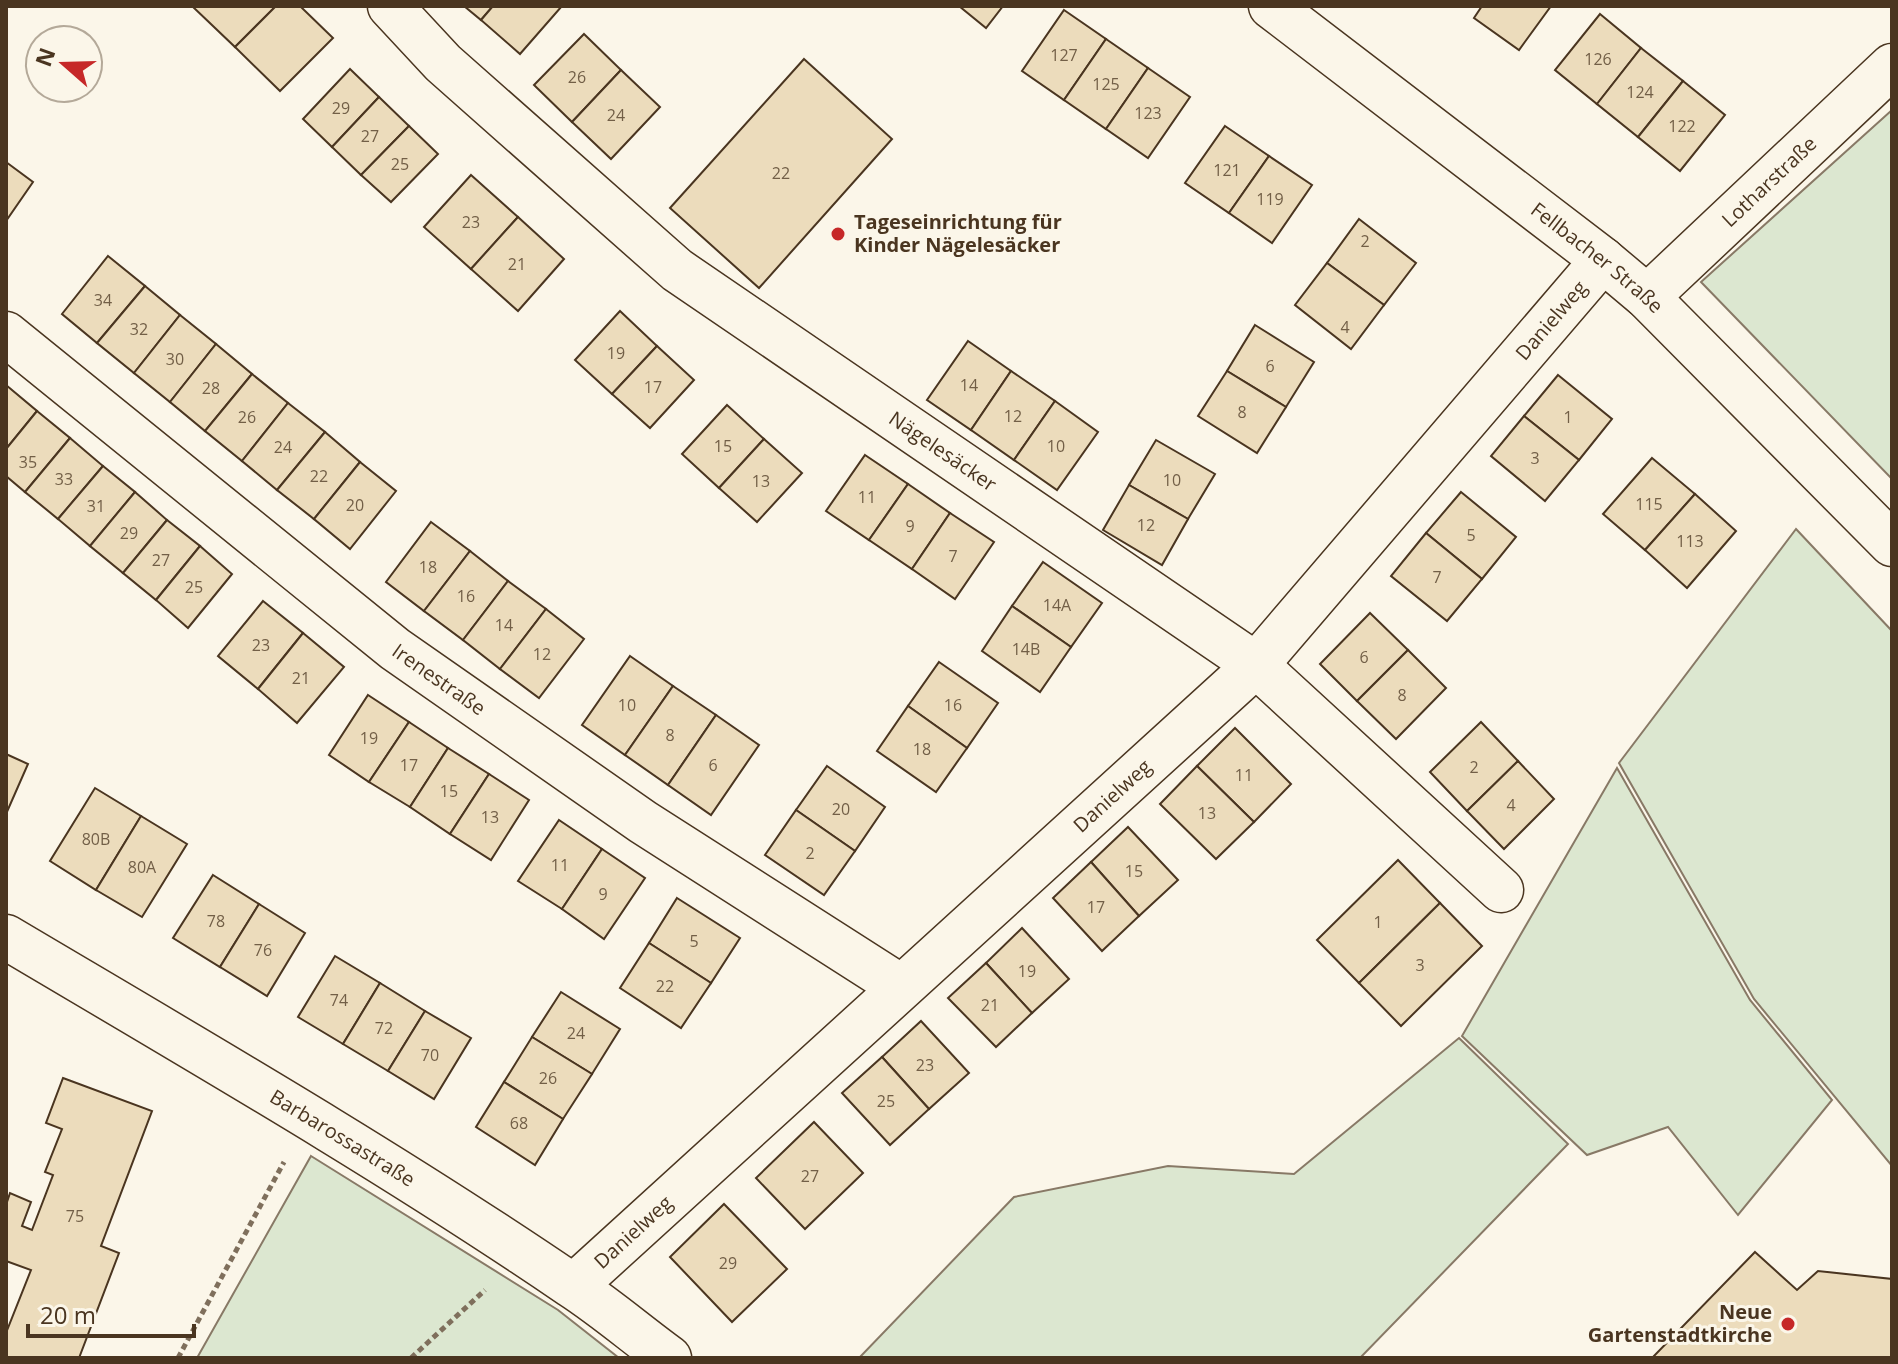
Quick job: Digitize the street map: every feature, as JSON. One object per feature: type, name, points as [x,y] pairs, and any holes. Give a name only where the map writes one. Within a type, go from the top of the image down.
[{"type":"street","name":"Nägelesäcker","points":[[390,6],[443,63],[677,270],[1256,665],[1501,890]]},
{"type":"street","name":"Fellbacher Straße","points":[[1271,6],[1647,297],[1892,544]]},
{"type":"street","name":"Lotharstraße","points":[[1647,297],[1892,66]]},
{"type":"street","name":"Danielweg","points":[[574,1286],[1256,665],[1603,260]]},
{"type":"street","name":"Irenestraße","points":[[6,334],[395,649],[643,822],[901,987]]},
{"type":"street","name":"Barbarossastraße","points":[[6,937],[308,1118],[525,1254],[574,1286],[669,1358]]},
{"type":"path","points":[[178,1358],[308,1118]]},
{"type":"path","points":[[411,1358],[525,1254]]},
{"type":"green space","points":[[1892,110],[1892,479],[1701,282]]},
{"type":"green space","points":[[1796,529],[1892,631],[1892,1166],[1754,999],[1619,763]]},
{"type":"green space","points":[[1617,768],[1750,1000],[1832,1100],[1738,1215],[1668,1127],[1587,1155],[1462,1036]]},
{"type":"green space","points":[[1459,1038],[1568,1144],[1360,1358],[859,1358],[1014,1197],[1168,1166],[1294,1174]]},
{"type":"green space","points":[[311,1156],[558,1310],[619,1358],[197,1358]]},
{"type":"building","points":[[192,6],[276,6],[235,47]]},
{"type":"building","points":[[276,6],[300,6],[333,38],[280,91],[235,47]]},
{"type":"building","points":[[464,6],[493,6],[481,20]]},
{"type":"building","points":[[493,6],[562,6],[520,54],[481,20]]},
{"type":"building","points":[[959,6],[1003,6],[986,28]]},
{"type":"building","points":[[1482,6],[1551,6],[1519,50],[1474,18]]},
{"type":"building","points":[[1064,10],[1106,39],[1064,100],[1022,71]]},
{"type":"building","points":[[1600,14],[1641,48],[1597,104],[1555,70]]},
{"type":"building","points":[[584,34],[621,70],[572,122],[534,85]]},
{"type":"building","points":[[1106,39],[1148,68],[1106,129],[1064,100]]},
{"type":"building","points":[[1641,48],[1683,81],[1638,137],[1597,104]]},
{"type":"building","points":[[804,59],[892,139],[759,288],[670,208]]},
{"type":"building","points":[[1148,68],[1190,97],[1148,158],[1106,129]]},
{"type":"building","points":[[350,69],[379,97],[332,147],[303,119]]},
{"type":"building","points":[[621,70],[660,107],[611,159],[572,122]]},
{"type":"building","points":[[1683,81],[1725,115],[1680,171],[1638,137]]},
{"type":"building","points":[[379,97],[409,126],[361,175],[332,147]]},
{"type":"building","points":[[409,126],[438,154],[391,202],[361,175]]},
{"type":"building","points":[[1225,126],[1269,156],[1229,213],[1185,183]]},
{"type":"building","points":[[1269,156],[1312,185],[1272,243],[1229,213]]},
{"type":"building","points":[[6,162],[33,182],[6,221]]},
{"type":"building","points":[[471,175],[518,217],[471,269],[424,227]]},
{"type":"building","points":[[518,217],[564,259],[518,311],[471,269]]},
{"type":"building","points":[[1359,219],[1416,263],[1384,305],[1327,263]]},
{"type":"building","points":[[108,256],[145,286],[97,343],[62,314]]},
{"type":"building","points":[[1327,263],[1384,305],[1351,349],[1295,305]]},
{"type":"building","points":[[145,286],[180,315],[134,373],[97,343]]},
{"type":"building","points":[[620,311],[657,346],[612,394],[575,360]]},
{"type":"building","points":[[180,315],[216,344],[170,402],[134,373]]},
{"type":"building","points":[[1255,325],[1314,362],[1286,407],[1227,371]]},
{"type":"building","points":[[968,341],[1011,371],[971,430],[927,400]]},
{"type":"building","points":[[216,344],[252,374],[205,431],[170,402]]},
{"type":"building","points":[[657,346],[694,380],[650,428],[612,394]]},
{"type":"building","points":[[1011,371],[1055,401],[1014,460],[971,430]]},
{"type":"building","points":[[1227,371],[1286,407],[1257,453],[1198,416]]},
{"type":"building","points":[[252,374],[288,403],[242,461],[205,431]]},
{"type":"building","points":[[1558,375],[1612,419],[1579,460],[1524,416]]},
{"type":"building","points":[[6,385],[37,411],[6,449]]},
{"type":"building","points":[[1055,401],[1098,432],[1057,490],[1014,460]]},
{"type":"building","points":[[288,403],[325,432],[277,490],[242,461]]},
{"type":"building","points":[[727,405],[764,439],[719,488],[682,454]]},
{"type":"building","points":[[37,411],[70,438],[25,492],[6,476],[6,449]]},
{"type":"building","points":[[1524,416],[1579,460],[1545,501],[1491,456]]},
{"type":"building","points":[[325,432],[360,462],[314,519],[277,490]]},
{"type":"building","points":[[70,438],[103,466],[58,519],[25,492]]},
{"type":"building","points":[[764,439],[802,473],[757,522],[719,488]]},
{"type":"building","points":[[1156,440],[1215,474],[1188,519],[1129,485]]},
{"type":"building","points":[[865,455],[908,484],[869,540],[826,511]]},
{"type":"building","points":[[1652,458],[1695,494],[1645,550],[1603,514]]},
{"type":"building","points":[[360,462],[396,491],[350,549],[314,519]]},
{"type":"building","points":[[103,466],[135,492],[90,546],[58,519]]},
{"type":"building","points":[[908,484],[950,513],[912,569],[869,540]]},
{"type":"building","points":[[1129,485],[1188,519],[1162,565],[1103,530]]},
{"type":"building","points":[[135,492],[167,520],[123,573],[90,546]]},
{"type":"building","points":[[1461,492],[1516,537],[1482,579],[1426,533]]},
{"type":"building","points":[[1695,494],[1736,531],[1687,588],[1645,550]]},
{"type":"building","points":[[950,513],[994,542],[955,599],[912,569]]},
{"type":"building","points":[[167,520],[200,546],[156,600],[123,573]]},
{"type":"building","points":[[431,522],[470,551],[424,611],[386,582]]},
{"type":"building","points":[[1426,533],[1482,579],[1447,621],[1391,576]]},
{"type":"building","points":[[200,546],[232,574],[188,628],[156,600]]},
{"type":"building","points":[[470,551],[508,581],[463,640],[424,611]]},
{"type":"building","points":[[1043,562],[1102,603],[1071,647],[1012,606]]},
{"type":"building","points":[[508,581],[546,609],[500,669],[463,640]]},
{"type":"building","points":[[263,601],[303,633],[258,689],[218,656]]},
{"type":"building","points":[[1012,606],[1071,647],[1040,692],[982,651]]},
{"type":"building","points":[[546,609],[584,639],[539,698],[500,669]]},
{"type":"building","points":[[1370,613],[1408,650],[1357,701],[1320,664]]},
{"type":"building","points":[[303,633],[344,667],[297,723],[258,689]]},
{"type":"building","points":[[1408,650],[1446,688],[1396,739],[1357,701]]},
{"type":"building","points":[[630,656],[673,686],[625,755],[582,725]]},
{"type":"building","points":[[939,662],[998,703],[967,748],[908,706]]},
{"type":"building","points":[[673,686],[716,715],[668,785],[625,755]]},
{"type":"building","points":[[368,695],[409,722],[369,782],[329,755]]},
{"type":"building","points":[[908,706],[967,748],[936,792],[877,751]]},
{"type":"building","points":[[716,715],[759,745],[711,815],[668,785]]},
{"type":"building","points":[[409,722],[448,748],[410,807],[369,782]]},
{"type":"building","points":[[1481,722],[1518,761],[1467,811],[1430,772]]},
{"type":"building","points":[[1235,728],[1291,784],[1254,822],[1197,766]]},
{"type":"building","points":[[448,748],[489,774],[450,834],[410,807]]},
{"type":"building","points":[[6,754],[28,764],[6,814]]},
{"type":"building","points":[[1518,761],[1554,799],[1504,849],[1467,811]]},
{"type":"building","points":[[827,766],[885,807],[855,851],[796,810]]},
{"type":"building","points":[[1197,766],[1254,822],[1216,859],[1160,804]]},
{"type":"building","points":[[489,774],[529,800],[491,860],[450,834]]},
{"type":"building","points":[[95,788],[141,816],[96,890],[50,861]]},
{"type":"building","points":[[796,810],[855,851],[824,895],[765,855]]},
{"type":"building","points":[[141,816],[187,844],[142,917],[96,890]]},
{"type":"building","points":[[559,820],[602,849],[562,909],[518,881]]},
{"type":"building","points":[[1128,827],[1178,880],[1139,916],[1091,862]]},
{"type":"building","points":[[602,849],[645,878],[604,939],[562,909]]},
{"type":"building","points":[[1398,860],[1440,903],[1359,983],[1317,940]]},
{"type":"building","points":[[1091,862],[1139,916],[1102,951],[1053,898]]},
{"type":"building","points":[[213,875],[259,904],[220,967],[173,938]]},
{"type":"building","points":[[677,898],[740,938],[711,983],[649,943]]},
{"type":"building","points":[[1440,903],[1482,946],[1401,1026],[1359,983]]},
{"type":"building","points":[[259,904],[305,933],[267,996],[220,967]]},
{"type":"building","points":[[1022,928],[1069,979],[1032,1013],[986,963]]},
{"type":"building","points":[[649,943],[711,983],[681,1028],[620,988]]},
{"type":"building","points":[[335,956],[380,983],[343,1044],[298,1017]]},
{"type":"building","points":[[986,963],[1032,1013],[996,1047],[948,998]]},
{"type":"building","points":[[380,983],[425,1011],[388,1071],[343,1044]]},
{"type":"building","points":[[561,992],[620,1029],[592,1074],[532,1037]]},
{"type":"building","points":[[425,1011],[471,1038],[434,1099],[388,1071]]},
{"type":"building","points":[[921,1021],[969,1073],[929,1109],[882,1057]]},
{"type":"building","points":[[532,1037],[592,1074],[563,1119],[504,1082]]},
{"type":"building","points":[[882,1057],[929,1109],[890,1145],[842,1093]]},
{"type":"building","points":[[63,1078],[152,1111],[101,1246],[119,1253],[79,1358],[6,1358],[6,1333],[31,1270],[6,1261],[6,1205],[10,1193],[31,1202],[22,1226],[32,1230],[53,1175],[45,1172],[62,1129],[46,1123]]},
{"type":"building","points":[[504,1082],[563,1119],[535,1165],[476,1127]]},
{"type":"building","points":[[814,1122],[863,1173],[805,1229],[756,1178]]},
{"type":"building","points":[[724,1204],[787,1269],[732,1322],[670,1257]]},
{"type":"building","name":"Neue Gartenstadtkirche","points":[[1755,1252],[1797,1290],[1818,1271],[1892,1279],[1892,1358],[1652,1358]]},
{"type":"place","name":"Tageseinrichtung für Kinder Nägelesäcker","points":[[838,234]]},
{"type":"place","name":"Neue Gartenstadtkirche","points":[[1788,1324]]}]
